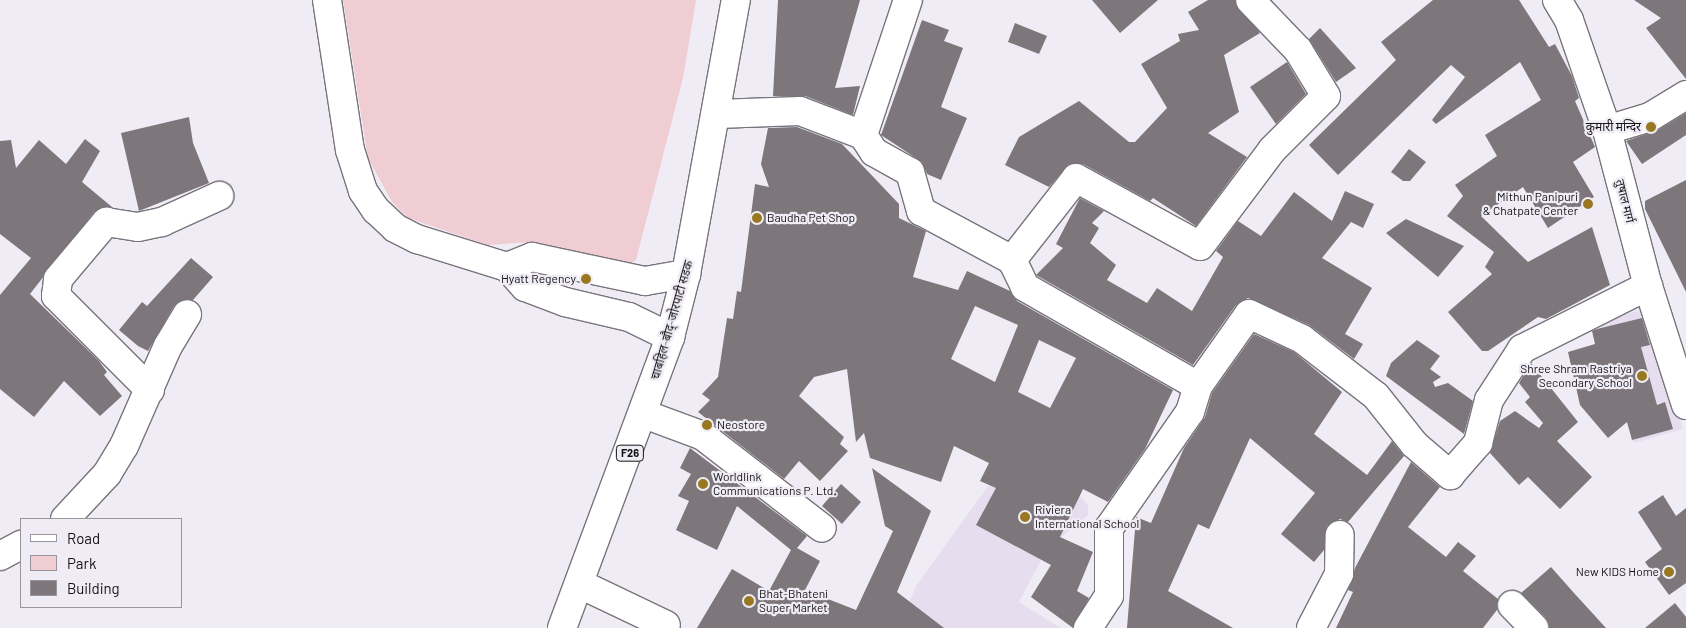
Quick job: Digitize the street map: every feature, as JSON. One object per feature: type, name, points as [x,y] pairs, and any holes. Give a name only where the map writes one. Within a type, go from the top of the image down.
[{"type":"street","points":[[327,0],[350,150],[363,191],[395,228],[507,267],[525,287],[565,302],[629,317],[670,337]]},
{"type":"street","name":"चाबहिल-बौद्-जोरपाटी सडक","points":[[562,628],[644,414],[670,337],[686,274],[717,114],[736,0]]},
{"type":"street","points":[[864,135],[908,0]]},
{"type":"street","points":[[1012,260],[1076,178],[1200,246],[1272,150],[1326,96],[1298,50],[1250,0]]},
{"type":"street","name":"तुषाल मार्ग","points":[[1557,0],[1569,20],[1607,130],[1648,286],[1686,405]]},
{"type":"street","points":[[1607,130],[1650,117],[1686,95]]},
{"type":"street","points":[[717,114],[800,111],[826,124],[864,135],[874,152],[910,172],[921,211],[1012,260],[1025,287],[1198,386]]},
{"type":"street","points":[[150,390],[56,296],[58,279],[106,222],[138,227],[162,222],[219,196]]},
{"type":"street","points":[[507,267],[532,257],[645,281],[686,274]]},
{"type":"street","points":[[1088,628],[1109,596],[1109,528],[1190,412],[1198,386],[1250,314],[1270,320],[1376,396],[1414,444],[1450,475],[1478,443],[1489,400],[1522,349],[1648,286]]},
{"type":"street","points":[[66,518],[107,474],[187,314]]},
{"type":"street","points":[[644,414],[703,436],[822,528]]},
{"type":"street","points":[[1311,628],[1338,574],[1340,535]]},
{"type":"street","points":[[0,556],[20,546]]},
{"type":"street","points":[[580,584],[666,626]]},
{"type":"street","points":[[1512,605],[1534,628]]},
{"type":"shaded area","name":"Shree Shram Rastriya Secondary School","points":[[1649,307],[1683,429],[1634,443],[1600,322]]},
{"type":"shaded area","name":"Riviera International School","points":[[1012,453],[1064,478],[1088,505],[1088,515],[1047,549],[1019,602],[1061,628],[898,628],[916,586]]},
{"type":"green space","points":[[343,0],[696,0],[683,78],[636,260],[628,266],[531,242],[488,245],[408,218],[392,202],[368,158]]},
{"type":"building","points":[[778,0],[860,0],[835,88],[860,86],[853,115],[805,96],[773,96]]},
{"type":"building","points":[[1092,0],[1158,0],[1120,33]]},
{"type":"building","points":[[1208,0],[1235,0],[1260,33],[1224,55],[1239,112],[1208,133],[1247,157],[1196,226],[1153,198],[1150,201],[1083,164],[1069,164],[1049,187],[1005,165],[1019,137],[1079,101],[1129,142],[1135,142],[1167,108],[1141,64],[1180,41],[1178,34],[1199,30],[1188,12]]},
{"type":"building","points":[[1433,0],[1519,0],[1549,47],[1555,44],[1572,76],[1579,98],[1575,101],[1595,147],[1573,162],[1594,197],[1548,228],[1523,187],[1481,216],[1528,262],[1592,227],[1610,285],[1546,319],[1538,317],[1488,351],[1482,351],[1448,312],[1492,274],[1485,267],[1494,252],[1447,216],[1463,196],[1455,185],[1497,156],[1485,135],[1541,100],[1520,62],[1436,124],[1432,120],[1465,77],[1451,65],[1338,175],[1309,145],[1396,60],[1381,42]]},
{"type":"building","points":[[1634,0],[1686,0],[1686,79],[1646,28],[1661,18]]},
{"type":"building","points":[[922,20],[949,30],[944,41],[963,48],[941,107],[967,118],[941,180],[927,174],[922,162],[881,135]]},
{"type":"building","points":[[1015,23],[1047,36],[1039,54],[1008,42]]},
{"type":"building","points":[[1320,28],[1356,68],[1336,82],[1309,39]]},
{"type":"building","points":[[1287,62],[1306,94],[1276,124],[1250,87]]},
{"type":"building","points":[[1686,113],[1686,135],[1642,164],[1626,141],[1658,130]]},
{"type":"building","points":[[189,117],[193,143],[209,183],[139,211],[121,133]]},
{"type":"building","points":[[797,127],[842,144],[899,204],[899,218],[926,231],[913,277],[958,290],[967,271],[1010,291],[1017,301],[1173,390],[1145,449],[1108,502],[1083,489],[1060,537],[1093,552],[1077,591],[1089,598],[1073,628],[1031,597],[1051,565],[976,525],[996,488],[980,481],[989,463],[954,446],[941,482],[870,458],[864,433],[856,442],[847,369],[814,377],[799,396],[844,437],[840,444],[848,451],[820,481],[799,461],[784,479],[698,412],[710,400],[702,394],[718,377],[727,318],[733,319],[737,291],[741,292],[755,184],[769,187],[761,164],[768,128]],"holes":[[[975,306],[1018,325],[995,382],[951,359]],[[1039,340],[1076,358],[1050,408],[1018,392]]]},
{"type":"building","points":[[85,139],[100,151],[82,182],[112,207],[94,212],[30,294],[99,361],[107,372],[104,375],[122,396],[100,416],[64,381],[34,417],[0,389],[0,295],[31,258],[0,234],[0,141],[11,140],[16,168],[39,140],[66,164]]},
{"type":"building","points":[[1409,149],[1426,162],[1410,181],[1403,181],[1391,172]]},
{"type":"building","points":[[1686,180],[1686,292],[1645,209],[1645,201]]},
{"type":"building","points":[[1345,191],[1374,204],[1363,228],[1351,222],[1322,258],[1372,288],[1345,334],[1363,344],[1354,359],[1309,325],[1248,298],[1236,305],[1193,365],[1036,275],[1063,248],[1056,244],[1080,198],[1104,211],[1092,223],[1099,228],[1090,243],[1116,265],[1107,280],[1147,303],[1157,288],[1192,311],[1223,257],[1216,251],[1238,221],[1261,236],[1294,192],[1332,221]]},
{"type":"building","points":[[1406,219],[1464,246],[1438,277],[1386,233]]},
{"type":"building","points":[[191,258],[213,277],[193,300],[174,306],[148,351],[138,346],[119,330],[142,302],[147,306]]},
{"type":"building","points":[[1642,318],[1650,345],[1641,347],[1657,405],[1665,402],[1673,429],[1632,440],[1627,422],[1608,438],[1580,405],[1568,352],[1595,344],[1592,331]]},
{"type":"building","points":[[1254,334],[1294,352],[1342,392],[1314,434],[1367,475],[1392,441],[1404,456],[1348,522],[1340,519],[1327,526],[1324,550],[1314,562],[1281,534],[1315,493],[1250,438],[1209,529],[1198,524],[1168,591],[1233,628],[1127,628],[1136,517],[1151,523],[1184,448],[1205,417],[1212,393]]},
{"type":"building","points":[[1417,340],[1440,356],[1430,369],[1441,377],[1433,382],[1435,387],[1448,383],[1473,401],[1464,434],[1386,376],[1391,363]]},
{"type":"building","points":[[1531,363],[1578,422],[1557,441],[1592,477],[1560,509],[1528,477],[1519,485],[1490,453],[1500,421],[1515,411],[1539,428],[1543,423],[1525,402],[1530,397],[1519,383]]},
{"type":"building","points":[[690,448],[807,536],[797,548],[820,561],[805,590],[856,610],[893,531],[885,526],[872,468],[931,511],[897,592],[944,628],[697,628],[732,569],[769,591],[791,550],[737,506],[717,550],[676,530],[689,501],[678,496],[691,474],[680,468]]},
{"type":"building","points":[[1411,462],[1440,487],[1408,527],[1446,557],[1458,542],[1476,556],[1463,571],[1498,599],[1497,610],[1483,628],[1336,628],[1353,592],[1348,590],[1355,568]]},
{"type":"building","points":[[841,484],[861,502],[842,524],[822,506]]},
{"type":"building","points":[[1663,495],[1676,516],[1686,508],[1686,583],[1669,595],[1645,562],[1662,549],[1638,512]]},
{"type":"building","points":[[1551,567],[1606,628],[1549,628],[1545,617],[1521,593]]},
{"type":"building","points":[[1675,603],[1686,617],[1686,628],[1645,628]]},
{"type":"place","name":"कुमारी मन्दिर","points":[[1651,127]]},
{"type":"place","name":"Mithun Panipuri & Chatpate Center","points":[[1588,204]]},
{"type":"place","name":"Baudha Pet Shop","points":[[757,218]]},
{"type":"place","name":"Hyatt Regency","points":[[586,279]]},
{"type":"place","name":"Shree Shram Rastriya Secondary School","points":[[1642,376]]},
{"type":"place","name":"Neostore","points":[[707,425]]},
{"type":"place","name":"Worldlink Communications P. Ltd.","points":[[703,484]]},
{"type":"place","name":"Riviera International School","points":[[1025,517]]},
{"type":"place","name":"New KIDS Home","points":[[1669,572]]},
{"type":"place","name":"Bhat-Bhateni Super Market","points":[[749,601]]}]
